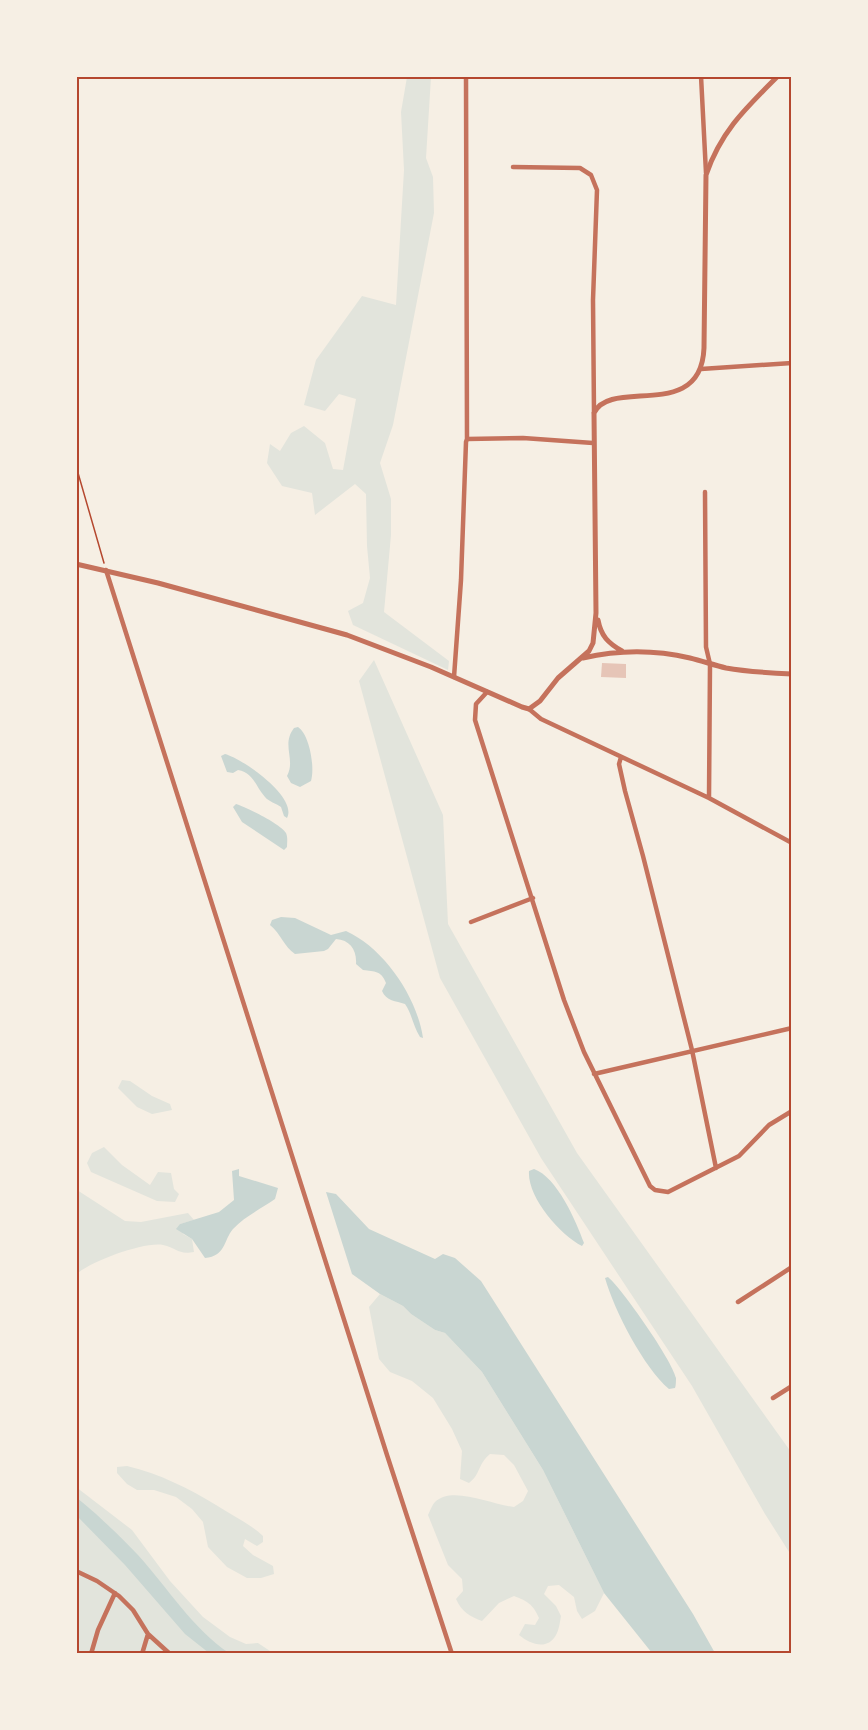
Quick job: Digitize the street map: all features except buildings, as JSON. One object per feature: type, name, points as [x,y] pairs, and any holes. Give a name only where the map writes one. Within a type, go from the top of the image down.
[{"type":"street","points":[[454,677],[467,439],[466,76]]},
{"type":"street","points":[[594,412],[605,400],[671,393],[695,377],[701,369],[704,348],[706,178],[701,76]]},
{"type":"street","points":[[706,178],[714,153],[727,133],[748,106],[778,76]]},
{"type":"street","points":[[513,167],[580,168],[595,179],[597,190],[593,300],[596,613],[593,643],[583,658],[558,678],[540,701],[529,709]]},
{"type":"street","points":[[701,369],[792,363]]},
{"type":"street","points":[[467,439],[523,438],[593,443]]},
{"type":"street","points":[[705,492],[706,647],[710,664],[709,798]]},
{"type":"street","points":[[76,564],[158,583],[347,635],[529,709],[541,719],[709,798],[792,843]]},
{"type":"street","points":[[106,570],[389,1463],[452,1653]]},
{"type":"street","points":[[596,613],[603,636],[610,644],[623,652]]},
{"type":"street","points":[[583,658],[640,652],[688,658],[749,671],[792,674]]},
{"type":"street","points":[[487,692],[476,704],[475,720],[564,1000],[594,1074],[646,1180],[655,1190],[668,1192],[739,1156],[769,1125],[792,1111]]},
{"type":"street","points":[[621,757],[619,764],[622,782],[692,1050],[716,1168]]},
{"type":"street","points":[[471,922],[533,898]]},
{"type":"street","points":[[594,1074],[792,1028]]},
{"type":"street","points":[[738,1302],[792,1267]]},
{"type":"street","points":[[772,1398],[792,1386]]},
{"type":"street","points":[[76,1571],[115,1593],[133,1611],[148,1634],[170,1653]]},
{"type":"street","points":[[91,1653],[98,1630],[115,1593]]},
{"type":"street","points":[[142,1653],[148,1634]]},
{"type":"path","points":[[76,466],[106,570]]},
{"type":"shaded area","points":[[407,77],[431,77],[426,158],[433,177],[434,213],[393,425],[380,463],[391,499],[391,535],[384,612],[449,661],[448,670],[353,625],[348,611],[363,603],[370,578],[366,494],[355,484],[315,515],[312,493],[282,486],[267,463],[270,444],[280,451],[291,433],[304,426],[325,443],[333,469],[343,470],[356,399],[339,394],[325,411],[304,405],[316,360],[362,296],[396,305],[404,170],[401,112]]},
{"type":"shaded area","points":[[374,660],[443,815],[448,924],[577,1153],[791,1452],[791,1555],[692,1386],[541,1158],[440,978],[359,681]]},
{"type":"shaded area","points":[[298,727],[306,737],[312,768],[311,781],[300,787],[291,783],[287,776],[290,764],[288,746],[290,734],[294,728]]},
{"type":"shaded area","points":[[225,754],[244,763],[277,790],[288,809],[287,818],[281,807],[267,799],[248,774],[238,770],[233,773],[227,772],[221,756]]},
{"type":"shaded area","points":[[236,804],[263,816],[283,829],[287,835],[287,847],[284,850],[242,822],[233,807]]},
{"type":"shaded area","points":[[281,917],[295,918],[331,935],[346,931],[373,949],[396,975],[406,991],[420,1022],[423,1038],[420,1037],[405,1004],[386,997],[382,991],[386,983],[382,976],[377,972],[363,970],[356,964],[354,950],[349,944],[336,939],[324,951],[295,954],[270,925],[272,920]]},
{"type":"shaded area","points":[[122,1080],[130,1081],[152,1096],[170,1104],[172,1110],[152,1114],[137,1107],[118,1088]]},
{"type":"shaded area","points":[[104,1147],[122,1165],[150,1185],[158,1172],[171,1173],[174,1189],[179,1194],[175,1202],[157,1201],[91,1172],[87,1163],[92,1153]]},
{"type":"shaded area","points":[[239,1169],[239,1176],[278,1188],[275,1199],[238,1224],[220,1251],[212,1257],[205,1258],[192,1239],[176,1229],[180,1224],[219,1212],[234,1200],[232,1171]]},
{"type":"shaded area","points":[[534,1169],[550,1181],[565,1201],[584,1243],[582,1246],[573,1241],[555,1224],[539,1203],[530,1181],[529,1171]]},
{"type":"shaded area","points":[[77,1190],[125,1221],[141,1222],[188,1213],[194,1220],[180,1224],[183,1234],[192,1239],[194,1252],[181,1252],[163,1245],[144,1246],[105,1258],[77,1274]]},
{"type":"shaded area","points":[[326,1192],[336,1194],[369,1229],[435,1259],[443,1254],[455,1258],[481,1281],[693,1614],[715,1653],[652,1653],[604,1593],[543,1470],[482,1372],[445,1333],[435,1330],[403,1306],[380,1294],[352,1274]]},
{"type":"shaded area","points":[[608,1277],[635,1310],[666,1356],[676,1378],[675,1388],[669,1389],[659,1380],[640,1353],[615,1306],[605,1278]]},
{"type":"shaded area","points":[[380,1294],[403,1306],[435,1330],[445,1333],[482,1372],[543,1470],[604,1593],[595,1611],[582,1619],[577,1611],[574,1597],[559,1585],[548,1586],[544,1594],[556,1606],[561,1616],[557,1633],[548,1643],[533,1643],[519,1635],[525,1624],[535,1625],[539,1618],[532,1606],[523,1600],[514,1596],[499,1603],[482,1621],[466,1613],[456,1599],[463,1591],[462,1579],[448,1565],[428,1515],[435,1502],[442,1497],[452,1495],[473,1497],[514,1507],[523,1501],[528,1491],[514,1465],[504,1455],[490,1454],[469,1483],[460,1479],[462,1451],[433,1398],[412,1381],[390,1372],[379,1359],[369,1307]]},
{"type":"shaded area","points":[[127,1466],[184,1487],[252,1527],[263,1536],[263,1542],[257,1546],[245,1539],[243,1546],[253,1555],[273,1566],[274,1574],[261,1578],[247,1578],[227,1567],[208,1547],[203,1522],[192,1509],[176,1497],[154,1490],[137,1490],[127,1484],[117,1473],[117,1467]]},
{"type":"shaded area","points":[[76,1487],[132,1530],[170,1581],[203,1617],[230,1637],[246,1644],[258,1643],[273,1653],[77,1653]]},
{"type":"shaded area","points":[[77,1498],[132,1548],[203,1632],[229,1653],[209,1653],[185,1634],[125,1565],[77,1516]]}]
